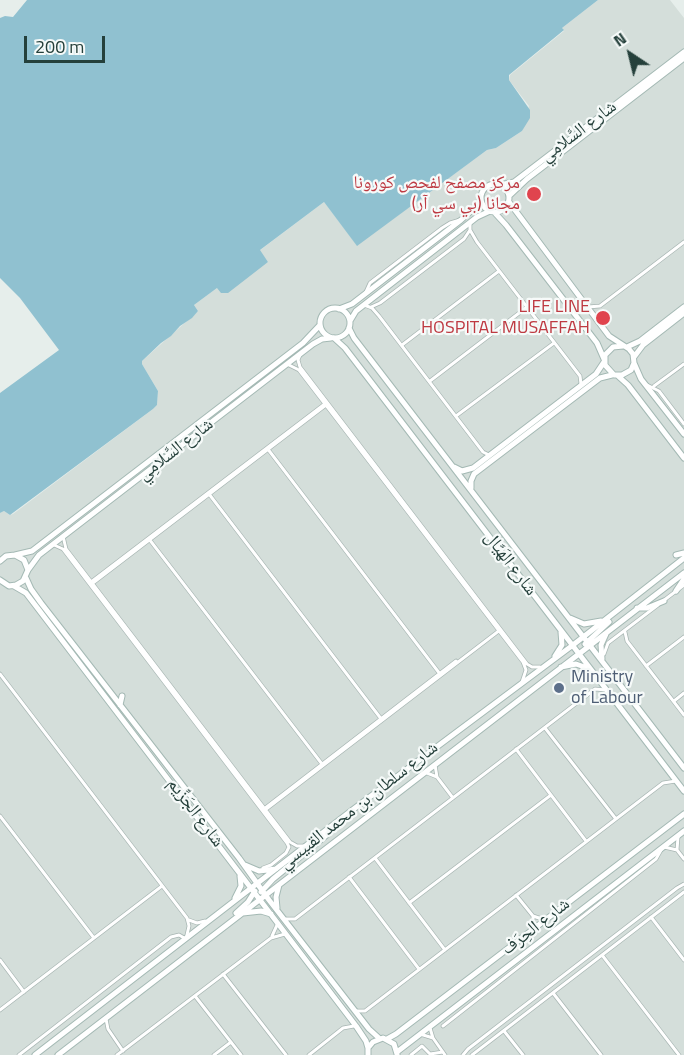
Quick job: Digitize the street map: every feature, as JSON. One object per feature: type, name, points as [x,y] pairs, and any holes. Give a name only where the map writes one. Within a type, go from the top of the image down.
[{"type":"street","name":"شارع السَّلامِي","points":[[500,185],[514,182],[684,52]]},
{"type":"street","name":"شارع السَّلامِي","points":[[509,199],[527,179],[684,58]]},
{"type":"street","points":[[470,230],[464,239],[380,303],[356,310],[345,334],[333,338],[323,332],[321,318],[325,312],[352,304],[461,220],[481,199],[485,188],[492,184],[500,185],[506,189],[509,199],[596,320],[609,336],[625,347],[634,360],[638,374],[645,385],[684,434]]},
{"type":"street","points":[[481,199],[484,206],[506,225],[597,343],[606,368],[628,385],[684,458]]},
{"type":"street","points":[[367,306],[477,217],[505,208],[509,199]]},
{"type":"street","points":[[470,223],[470,230],[477,242],[580,376],[581,386]]},
{"type":"street","points":[[464,239],[470,238],[477,242]]},
{"type":"street","points":[[596,320],[600,306],[684,242]]},
{"type":"street","points":[[402,345],[499,271]]},
{"type":"street","points":[[379,316],[377,309],[380,303]]},
{"type":"street","points":[[367,306],[379,316],[430,381],[483,452],[484,460]]},
{"type":"street","points":[[586,306],[600,306]]},
{"type":"street","points":[[430,381],[526,307]]},
{"type":"street","points":[[472,492],[471,478],[484,460],[597,373],[609,349],[616,346],[625,347],[640,341],[684,307]]},
{"type":"street","points":[[339,309],[346,314],[349,325]]},
{"type":"street","points":[[453,467],[467,471],[479,467],[600,378],[628,372],[643,345],[684,314]]},
{"type":"street","name":"شارع السَّلامِي","points":[[0,561],[6,556],[32,550],[303,344],[321,325]]},
{"type":"street","name":"شارع الهَيَّال","points":[[349,325],[354,338],[684,768]]},
{"type":"street","name":"شارع السَّلامِي","points":[[28,570],[34,559],[63,536],[300,355],[319,341],[333,338]]},
{"type":"street","name":"شارع الهَيَّال","points":[[333,338],[348,351],[684,791]]},
{"type":"street","points":[[456,417],[554,343]]},
{"type":"street","points":[[300,355],[298,360],[300,367],[326,403],[499,629],[529,666],[542,667]]},
{"type":"street","points":[[652,386],[661,382],[684,364]]},
{"type":"street","points":[[287,365],[299,370],[341,420],[499,629],[524,664],[525,672],[522,682]]},
{"type":"street","points":[[580,376],[589,379]]},
{"type":"street","points":[[659,391],[661,382]]},
{"type":"street","points":[[645,385],[652,386],[659,391],[684,424]]},
{"type":"street","points":[[91,583],[326,403]]},
{"type":"street","points":[[267,448],[440,675]]},
{"type":"street","points":[[414,450],[424,451]]},
{"type":"street","points":[[483,452],[491,455]]},
{"type":"street","points":[[446,491],[448,483]]},
{"type":"street","points":[[208,494],[382,720]]},
{"type":"street","points":[[63,536],[65,547],[91,583],[287,843],[287,852],[271,865],[262,868],[254,867],[239,858]]},
{"type":"street","points":[[150,539],[322,765]]},
{"type":"street","points":[[52,545],[62,548],[91,583]]},
{"type":"street","points":[[676,555],[684,553]]},
{"type":"street","points":[[0,586],[20,584],[26,578],[28,570],[24,560],[15,555]]},
{"type":"street","name":"شارع سلطان بن محمد القبيسي","points":[[587,641],[608,618],[684,558]]},
{"type":"street","name":"شارع سلطان بن محمد القبيسي","points":[[35,1055],[230,904],[253,891],[257,884],[306,845],[542,667],[608,630],[684,573]]},
{"type":"street","points":[[587,641],[659,582],[662,576]]},
{"type":"street","name":"شارع الجَزِّيم","points":[[26,578],[41,603],[364,1023],[383,1039],[394,1044],[397,1053]]},
{"type":"street","points":[[676,591],[684,579]]},
{"type":"street","name":"شارع الجَزِّيم","points":[[0,580],[26,593],[356,1026],[366,1041],[367,1053]]},
{"type":"street","points":[[603,663],[605,648],[615,638],[684,585]]},
{"type":"street","points":[[636,609],[647,608],[664,601]]},
{"type":"street","points":[[568,617],[584,624],[608,618]]},
{"type":"street","points":[[264,810],[499,629]]},
{"type":"street","points":[[552,660],[562,645],[561,630]]},
{"type":"street","points":[[603,663],[601,645],[608,630]]},
{"type":"street","points":[[626,630],[624,634],[627,641],[684,715]]},
{"type":"street","points":[[646,666],[684,637]]},
{"type":"street","points":[[615,638],[627,641]]},
{"type":"street","points":[[524,695],[525,691],[568,658],[576,649]]},
{"type":"street","name":"شارع سلطان بن محمد القبيسي","points":[[58,1055],[260,899],[263,892],[279,884],[425,773],[560,667],[576,649]]},
{"type":"street","points":[[587,663],[585,655],[588,651],[593,651],[597,655]]},
{"type":"street","points":[[560,667],[582,665],[593,672]]},
{"type":"street","points":[[159,671],[250,793],[291,843],[297,846],[306,845]]},
{"type":"street","points":[[0,674],[187,918],[189,929],[186,939],[179,935],[171,937],[19,1055]]},
{"type":"street","points":[[284,919],[295,919],[545,728],[595,689],[597,678]]},
{"type":"street","points":[[595,689],[607,690]]},
{"type":"street","points":[[674,701],[684,693]]},
{"type":"street","points":[[120,705],[122,696]]},
{"type":"street","points":[[545,728],[616,819]]},
{"type":"street","points":[[516,749],[586,842]]},
{"type":"street","points":[[435,765],[437,777],[453,798]]},
{"type":"street","points":[[354,1010],[365,1011],[445,950],[663,783],[668,770]]},
{"type":"street","points":[[425,773],[437,777]]},
{"type":"street","points":[[663,783],[676,781]]},
{"type":"street","points":[[409,903],[551,795]]},
{"type":"street","points":[[263,892],[273,879],[343,821],[347,814]]},
{"type":"street","name":"شارع الحِرَف","points":[[367,1053],[373,1042],[396,1034],[684,814]]},
{"type":"street","points":[[0,816],[94,938]]},
{"type":"street","name":"شارع الحِرَف","points":[[397,1053],[430,1025],[684,831]]},
{"type":"street","points":[[678,835],[677,850],[684,859]]},
{"type":"street","points":[[443,1026],[658,858],[663,848],[677,850]]},
{"type":"street","points":[[374,858],[445,950]]},
{"type":"street","points":[[243,864],[259,871],[278,868]]},
{"type":"street","points":[[230,904],[241,886],[239,872]]},
{"type":"street","points":[[349,878],[419,969]]},
{"type":"street","points":[[277,910],[276,897],[279,884]]},
{"type":"street","points":[[464,1055],[468,1049],[684,884]]},
{"type":"street","points":[[0,1010],[162,886]]},
{"type":"street","points":[[219,930],[249,902],[253,891]]},
{"type":"street","points":[[472,1055],[684,892]]},
{"type":"street","points":[[516,895],[533,916],[545,920]]},
{"type":"street","points":[[241,914],[261,911],[271,914]]},
{"type":"street","points":[[533,916],[533,929]]},
{"type":"street","points":[[651,917],[684,960]]},
{"type":"street","points":[[187,918],[197,922],[209,920]]},
{"type":"street","points":[[293,930],[295,919]]},
{"type":"street","points":[[271,938],[278,923]]},
{"type":"street","points":[[117,1055],[271,938],[286,934]]},
{"type":"street","points":[[602,955],[679,1055]]},
{"type":"street","points":[[0,960],[24,992]]},
{"type":"street","points":[[223,974],[286,1055]]},
{"type":"street","points":[[553,993],[601,1055]]},
{"type":"street","points":[[195,996],[240,1055]]},
{"type":"street","points":[[460,1002],[470,1004]]},
{"type":"street","points":[[364,1023],[365,1011]]},
{"type":"street","points":[[343,1029],[347,1014]]},
{"type":"street","points":[[106,1018],[108,1029],[123,1051]]},
{"type":"street","points":[[97,1025],[108,1029]]},
{"type":"street","points":[[430,1025],[433,1038],[444,1053]]},
{"type":"street","points":[[309,1055],[343,1029],[356,1026]]},
{"type":"street","points":[[504,1030],[523,1055]]},
{"type":"street","points":[[420,1034],[433,1038]]},
{"type":"street","points":[[214,1055],[231,1042]]},
{"type":"street","points":[[411,1055],[422,1046],[430,1054],[444,1053]]},
{"type":"shaded area","points":[[598,0],[670,0],[684,18],[684,1055],[0,1055],[0,513],[4,511],[10,515],[13,514],[153,409],[157,405],[158,391],[142,361],[198,311],[194,305],[217,288],[268,262],[259,251],[324,202],[357,245],[487,150],[496,148],[522,131],[529,106],[509,80],[510,75],[564,31],[562,28]]},
{"type":"water","points":[[27,0],[598,0],[509,75],[509,80],[530,110],[530,118],[522,131],[496,148],[487,150],[357,246],[324,202],[260,250],[268,262],[228,293],[221,293],[217,288],[194,305],[198,311],[192,318],[142,361],[158,391],[157,405],[10,515],[4,511],[0,513],[0,393],[59,350],[20,298],[0,278],[0,18],[13,17]]},
{"type":"place","name":"مركز مصفح لفحص كورونا (بي سي آر) مجانا","points":[[534,194]]},
{"type":"place","name":"LIFE LINE HOSPITAL MUSAFFAH","points":[[603,318]]},
{"type":"place","name":"Ministry of Labour","points":[[559,688]]}]
